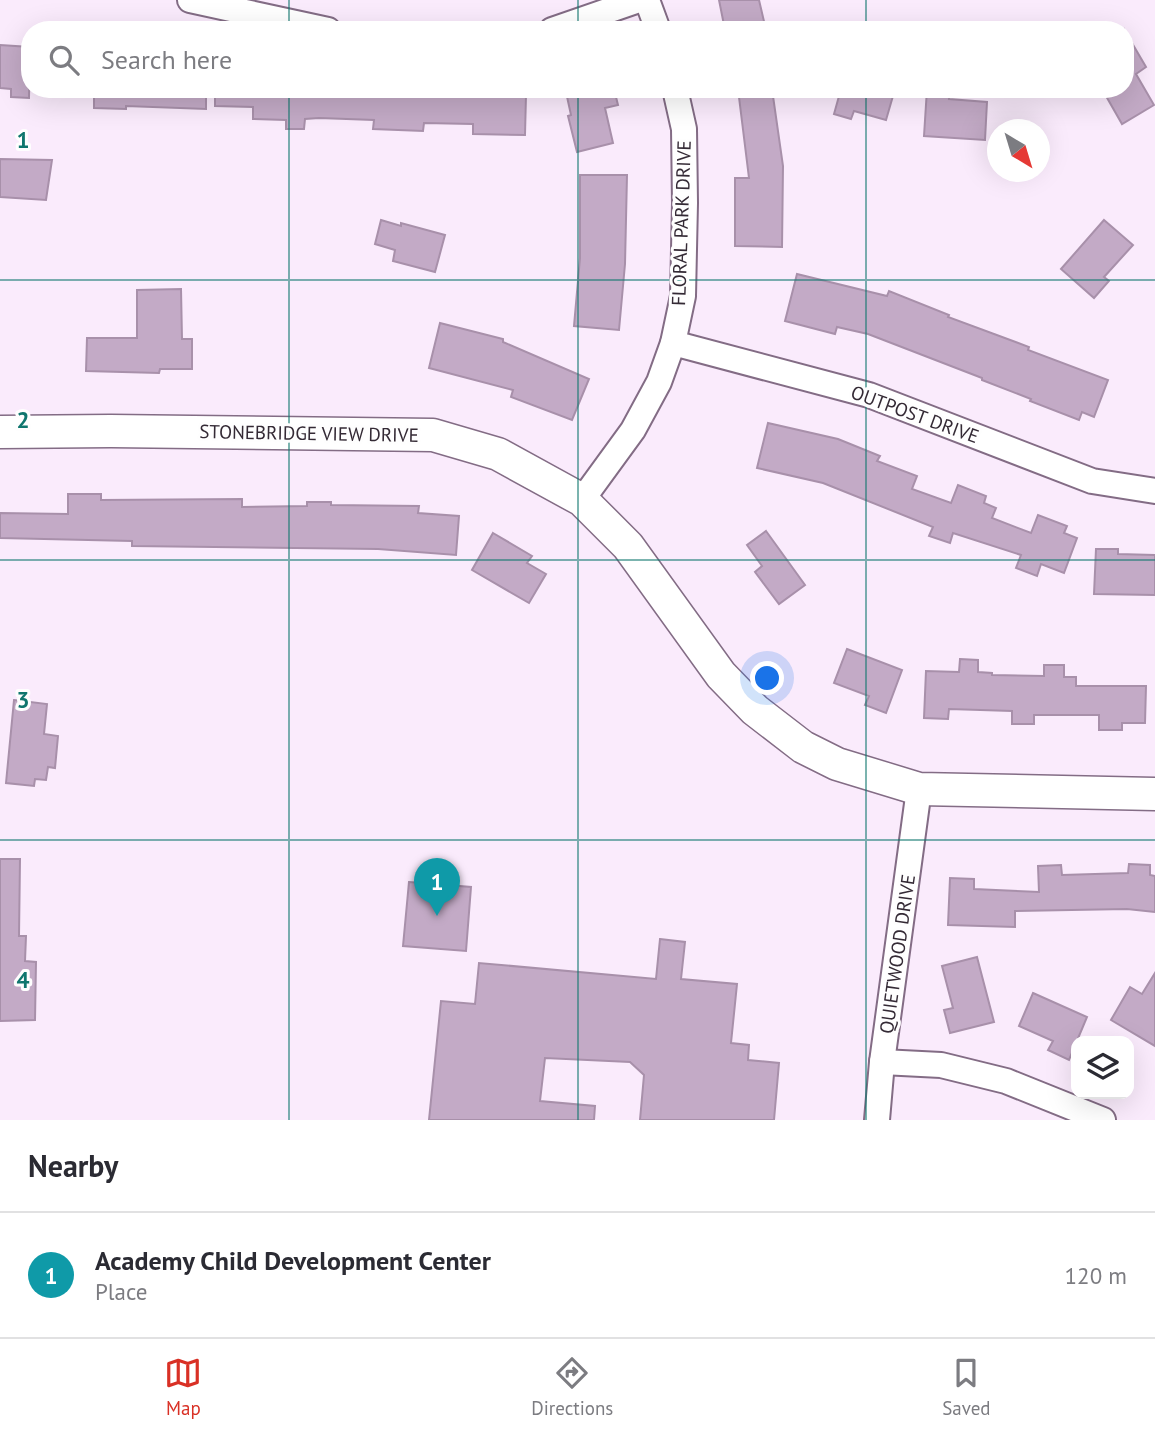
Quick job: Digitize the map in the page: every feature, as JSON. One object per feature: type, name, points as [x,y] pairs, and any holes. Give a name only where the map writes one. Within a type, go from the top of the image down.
[{"type":"street","points":[[190,0],[287,21]]},
{"type":"street","points":[[578,21],[639,0]]},
{"type":"street","points":[[647,0],[655,21]]},
{"type":"street","name":"FLORAL PARK DRIVE","points":[[582,500],[633,430],[659,382],[673,343],[683,296],[685,203],[684,129],[677,98]]},
{"type":"street","name":"OUTPOST DRIVE","points":[[673,343],[869,395],[1092,481],[1155,491]]},
{"type":"street","name":"STONEBRIDGE VIEW DRIVE","points":[[0,432],[433,435],[498,454],[582,500],[628,546],[721,675],[755,710],[803,747],[837,764],[919,789],[1155,794]]},
{"type":"street","name":"QUIETWOOD DRIVE","points":[[877,1120],[882,1062],[919,789]]},
{"type":"street","points":[[882,1062],[941,1065],[1006,1081],[1103,1120]]},
{"type":"building","points":[[719,0],[759,0],[764,21],[723,21]]},
{"type":"building","points":[[0,45],[21,46],[21,98],[11,97],[11,89],[0,88]]},
{"type":"building","points":[[1134,46],[1146,67],[1136,74],[1154,105],[1122,124],[1107,98],[1134,98]]},
{"type":"building","points":[[94,98],[206,98],[206,109],[126,106],[126,109],[94,108]]},
{"type":"building","points":[[215,98],[526,98],[525,135],[473,134],[473,124],[424,123],[423,131],[373,129],[374,120],[319,118],[305,119],[304,129],[286,129],[286,120],[253,119],[253,107],[215,106]]},
{"type":"building","points":[[567,98],[616,98],[618,105],[605,108],[613,143],[577,152],[568,116],[571,115]]},
{"type":"building","points":[[739,98],[773,98],[783,166],[782,247],[735,246],[735,178],[749,178]]},
{"type":"building","points":[[838,98],[892,98],[886,120],[854,111],[851,119],[834,114]]},
{"type":"building","points":[[926,98],[987,102],[985,140],[924,136]]},
{"type":"building","points":[[0,159],[52,160],[46,200],[0,197]]},
{"type":"building","points":[[580,175],[627,175],[625,264],[619,330],[574,326],[580,258]]},
{"type":"building","points":[[381,220],[445,235],[435,272],[393,261],[395,250],[375,244]]},
{"type":"building","points":[[1104,220],[1133,245],[1104,277],[1109,281],[1094,298],[1061,269]]},
{"type":"building","points":[[797,274],[887,296],[889,291],[949,315],[948,317],[1029,347],[1028,350],[1108,380],[1094,417],[1082,412],[1079,420],[982,378],[868,334],[837,327],[835,334],[785,321]]},
{"type":"building","points":[[181,289],[182,339],[192,339],[192,369],[160,369],[159,373],[86,371],[87,338],[137,338],[137,290]]},
{"type":"building","points":[[440,323],[503,339],[503,342],[589,379],[572,420],[511,397],[513,390],[429,368]]},
{"type":"building","points":[[768,423],[838,439],[880,456],[877,461],[917,476],[912,489],[951,503],[958,485],[986,496],[984,503],[996,508],[992,518],[1031,533],[1038,515],[1067,526],[1064,533],[1077,538],[1064,573],[1041,564],[1037,576],[1016,568],[1021,555],[953,533],[950,543],[929,536],[933,527],[823,483],[757,468]]},
{"type":"building","points":[[68,494],[101,494],[101,500],[242,499],[242,507],[307,506],[307,502],[331,502],[331,505],[419,506],[418,513],[459,516],[456,555],[378,549],[132,546],[132,541],[0,538],[0,513],[68,514]]},
{"type":"building","points":[[766,531],[805,585],[779,604],[755,572],[762,566],[747,545]]},
{"type":"building","points":[[493,533],[532,556],[527,563],[546,574],[529,603],[472,570]]},
{"type":"building","points":[[1096,549],[1118,549],[1118,554],[1155,555],[1155,595],[1094,594]]},
{"type":"building","points":[[847,649],[902,670],[886,713],[865,705],[869,696],[834,683]]},
{"type":"building","points":[[960,659],[978,660],[978,672],[992,675],[1044,676],[1044,665],[1064,665],[1064,677],[1076,677],[1076,686],[1146,686],[1145,723],[1122,723],[1122,730],[1099,730],[1099,715],[1034,715],[1034,724],[1012,724],[1012,711],[949,709],[948,719],[924,718],[926,671],[959,672]]},
{"type":"building","points":[[14,700],[47,704],[44,734],[58,736],[55,768],[48,767],[46,780],[35,779],[34,786],[6,783]]},
{"type":"building","points":[[0,859],[20,859],[19,936],[26,936],[25,961],[36,962],[35,1020],[0,1021]]},
{"type":"building","points":[[1129,864],[1150,865],[1150,875],[1155,876],[1155,912],[1127,909],[1015,911],[1015,927],[948,925],[950,878],[974,879],[974,889],[1039,892],[1038,866],[1061,865],[1062,875],[1128,873]]},
{"type":"building","points":[[409,882],[471,887],[466,951],[403,946]]},
{"type":"building","points":[[660,939],[685,942],[681,979],[737,984],[731,1043],[749,1045],[748,1060],[779,1063],[774,1120],[640,1120],[644,1075],[630,1062],[545,1058],[540,1101],[595,1106],[594,1120],[429,1120],[441,1001],[475,1004],[479,963],[656,979]]},
{"type":"building","points":[[977,957],[994,1022],[950,1033],[944,1010],[953,1008],[942,966]]},
{"type":"building","points":[[1155,973],[1155,1046],[1111,1020],[1130,987],[1142,994]]},
{"type":"building","points":[[1033,993],[1087,1017],[1079,1036],[1071,1036],[1069,1060],[1048,1050],[1053,1041],[1019,1026]]},
{"type":"place","name":"Academy Child Development Center","points":[[437,916]]}]
